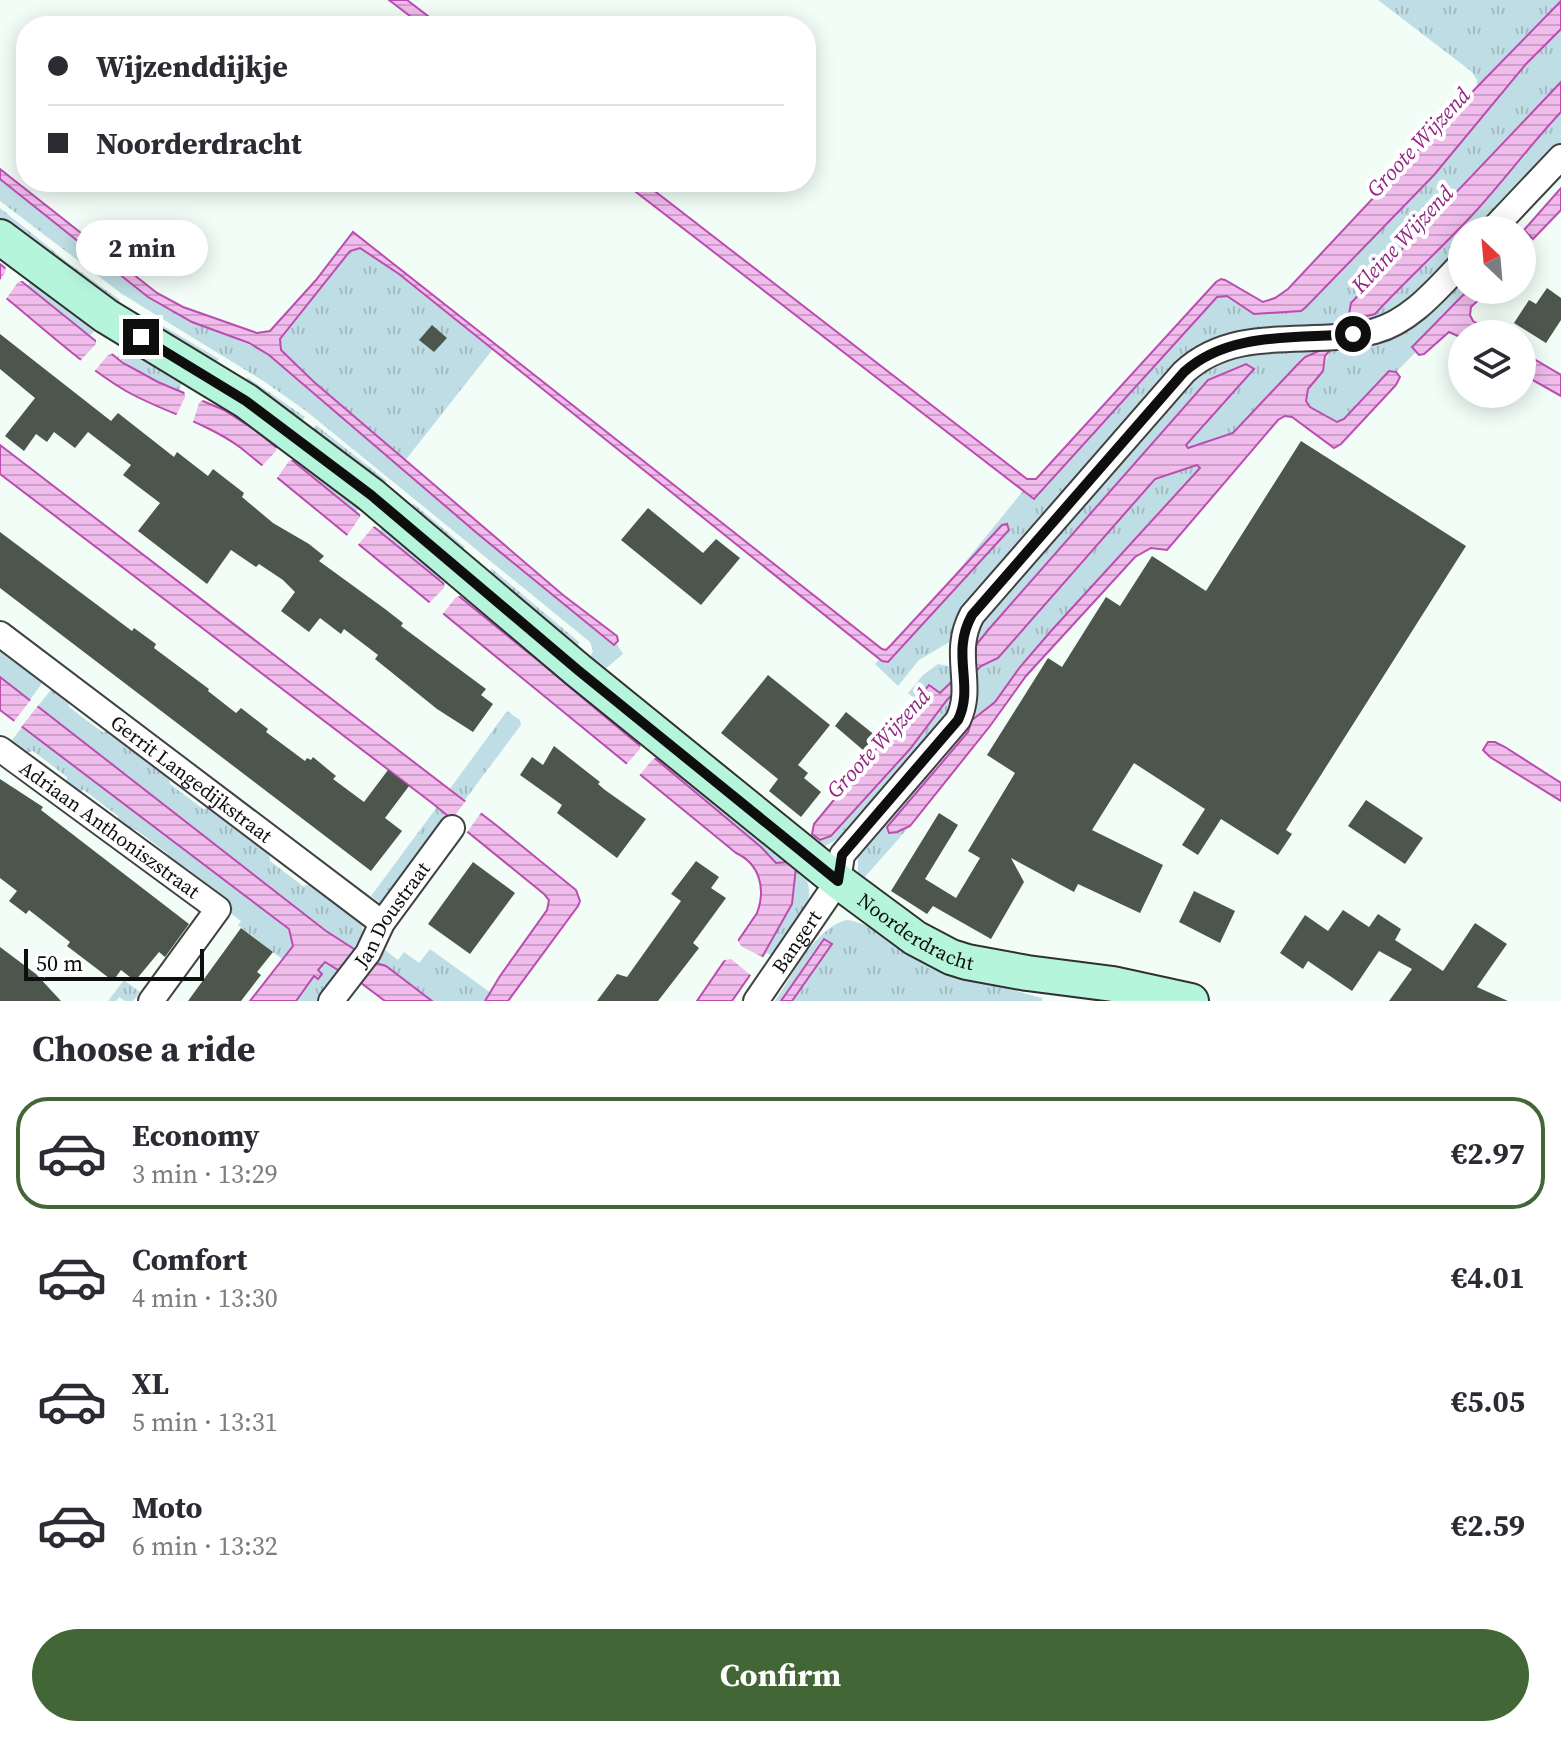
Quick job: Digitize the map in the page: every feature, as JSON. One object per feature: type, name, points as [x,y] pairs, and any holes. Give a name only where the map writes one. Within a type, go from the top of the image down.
[{"type":"street","points":[[1505,216],[1561,157]]},
{"type":"street","name":"Noorderdracht","points":[[0,237],[106,316],[246,401],[371,495],[574,674],[915,938],[951,957],[1027,973],[1113,984],[1191,1001]]},
{"type":"street","name":"Bangert","points":[[756,1001],[838,881],[842,855],[954,725],[962,711],[965,697],[962,639],[972,615],[1194,363],[1231,345],[1375,331],[1404,317],[1448,278]]},
{"type":"street","name":"Gerrit Langedijkstraat","points":[[0,634],[382,923]]},
{"type":"street","name":"Adriaan Anthoniszstraat","points":[[0,749],[218,909],[151,1001]]},
{"type":"street","name":"Jan Doustraat","points":[[331,1001],[368,953],[382,923],[452,828]]},
{"type":"green space","points":[[1378,0],[1561,1],[1477,87],[1472,72]]},
{"type":"green space","points":[[1561,29],[1561,82],[1351,303],[1350,314],[1338,328],[1227,338],[956,626],[951,641],[919,660],[898,686],[875,664],[926,610],[1023,491],[1036,498],[1213,300],[1221,295],[1227,296],[1248,311],[1301,311],[1305,308],[1434,175],[1526,64]]},
{"type":"green space","points":[[1561,112],[1561,147],[1496,216],[1472,216]]},
{"type":"green space","points":[[0,179],[148,297],[192,322],[260,349],[357,238],[493,349],[400,467],[614,645],[617,644],[623,654],[605,669],[588,661],[593,651],[590,642],[306,411],[265,382],[122,294],[0,201]]},
{"type":"green space","points":[[0,208],[120,300],[115,308],[0,222]]},
{"type":"green space","points":[[1448,240],[1448,265],[1397,313],[1349,327],[1356,319],[1375,314]]},
{"type":"green space","points":[[1448,279],[1448,304],[1454,304],[1413,347],[1416,352],[1396,372],[1389,371],[1344,419],[1337,422],[1310,407],[1306,401],[1335,344]]},
{"type":"green space","points":[[31,281],[97,328],[90,336],[27,286]]},
{"type":"green space","points":[[148,317],[219,359],[213,368],[149,329]]},
{"type":"green space","points":[[129,345],[184,377],[179,391],[117,357]]},
{"type":"green space","points":[[1324,345],[1297,365],[1233,433],[1188,448],[1185,445],[1254,369],[1034,578],[977,645],[975,659],[972,633],[1200,369],[1235,352]]},
{"type":"green space","points":[[247,377],[305,417],[299,425],[248,390]]},
{"type":"green space","points":[[316,425],[387,481],[380,490],[310,433]]},
{"type":"green space","points":[[302,457],[362,505],[356,512],[297,463]]},
{"type":"green space","points":[[1197,465],[1200,468],[1020,667],[995,702],[972,720],[968,732],[937,765],[897,832],[910,826],[863,879],[858,873],[858,855],[895,803],[971,677],[981,665],[998,658],[1155,479]]},
{"type":"green space","points":[[413,503],[465,547],[458,555],[411,516]]},
{"type":"green space","points":[[386,523],[445,574],[440,580],[380,531]]},
{"type":"green space","points":[[491,568],[579,642],[577,652],[490,581]]},
{"type":"green space","points":[[0,645],[45,679],[30,700],[0,677]]},
{"type":"green space","points":[[938,664],[952,667],[954,680],[940,693],[925,693],[918,701],[908,693],[923,675]]},
{"type":"green space","points":[[54,686],[68,697],[69,707],[102,732],[112,731],[168,774],[170,784],[203,809],[212,807],[269,851],[270,861],[303,886],[313,884],[361,920],[363,933],[354,948],[326,931],[38,706]]},
{"type":"green space","points":[[955,692],[952,710],[842,837],[821,848],[815,847],[820,840],[831,835],[910,749]]},
{"type":"green space","points":[[507,711],[520,720],[521,725],[464,801],[449,790]]},
{"type":"green space","points":[[22,727],[288,929],[293,946],[282,959],[238,925],[241,921],[229,912],[218,892],[185,867],[174,870],[169,867],[168,854],[135,829],[124,832],[119,828],[118,816],[84,790],[72,793],[67,789],[67,777],[33,751],[22,754],[9,744]]},
{"type":"green space","points":[[666,755],[789,862],[776,863],[656,758]]},
{"type":"green space","points":[[437,807],[452,819],[381,904],[371,896]]},
{"type":"green space","points":[[796,867],[809,889],[804,912],[774,957],[767,953],[761,959],[792,904]]},
{"type":"green space","points":[[846,920],[865,925],[933,963],[1042,998],[1042,1001],[792,1001],[832,944],[824,939],[781,1001],[775,1001],[815,942],[824,932]]},
{"type":"green space","points":[[430,949],[491,993],[485,1001],[432,1001],[386,966],[376,963],[385,950],[398,960],[404,952],[419,963]]},
{"type":"green space","points":[[325,962],[338,970],[317,1001],[296,1001],[314,976],[319,979],[322,974],[318,971]]},
{"type":"green space","points":[[124,980],[140,992],[133,1001],[119,997],[116,1001],[108,1001]]},
{"type":"shaded area","points":[[389,0],[407,0],[428,16],[410,16]]},
{"type":"shaded area","points":[[1561,1],[1561,29],[1526,64],[1434,175],[1305,308],[1301,311],[1254,314],[1227,296],[1217,297],[1034,499],[636,192],[656,192],[1027,479],[1036,479],[1216,282],[1225,280],[1263,302],[1288,289]]},
{"type":"shaded area","points":[[1561,82],[1561,112],[1486,200],[1471,216],[1448,216],[1448,240],[1375,314],[1356,319],[1325,356],[1323,371],[1308,389],[1306,401],[1310,407],[1337,422],[1344,419],[1389,371],[1396,372],[1400,377],[1341,444],[1334,448],[1292,417],[1285,416],[1278,420],[1167,550],[1151,548],[1135,557],[1026,676],[910,826],[889,833],[887,827],[968,732],[972,720],[995,702],[1051,631],[1200,468],[1197,465],[1155,479],[998,658],[981,666],[947,700],[910,749],[831,836],[820,840],[812,834],[814,824],[929,685],[940,693],[975,659],[976,645],[989,629],[1208,380],[1246,364],[1254,369],[1186,445],[1188,448],[1233,433],[1305,357],[1319,351],[1349,314],[1351,303]]},
{"type":"shaded area","points":[[0,169],[16,182],[16,192],[0,179]]},
{"type":"shaded area","points":[[1561,188],[1561,210],[1536,236],[1536,216]]},
{"type":"shaded area","points":[[16,192],[29,192],[157,293],[183,307],[257,333],[270,331],[316,280],[353,232],[882,649],[886,650],[891,645],[1002,525],[1007,524],[1009,530],[888,662],[882,661],[399,274],[360,248],[350,251],[280,339],[281,350],[314,382],[563,595],[617,636],[618,641],[614,645],[478,534],[269,355],[249,343],[192,322],[148,297]]},
{"type":"shaded area","points":[[0,264],[123,363],[158,382],[224,410],[255,430],[541,663],[761,847],[776,863],[789,862],[796,867],[792,904],[761,959],[732,1001],[697,1001],[757,913],[761,886],[751,864],[241,448],[213,431],[126,391],[77,357],[0,293]]},
{"type":"shaded area","points":[[1454,304],[1474,304],[1470,315],[1472,320],[1448,320],[1448,333],[1424,354],[1419,355],[1412,347]]},
{"type":"shaded area","points":[[1536,360],[1561,375],[1561,396],[1536,382]]},
{"type":"shaded area","points":[[0,445],[496,825],[576,890],[580,901],[578,906],[508,1001],[485,1001],[547,910],[549,900],[544,894],[432,803],[0,474]]},
{"type":"shaded area","points":[[0,677],[326,931],[376,963],[386,966],[432,1001],[385,1001],[341,968],[338,970],[325,962],[318,970],[322,974],[318,979],[314,976],[296,1001],[250,1001],[293,946],[289,929],[0,710]]},
{"type":"shaded area","points":[[1488,742],[1505,747],[1561,783],[1561,801],[1490,757],[1483,750]]},
{"type":"shaded area","points":[[824,939],[832,944],[792,1001],[781,1001]]},
{"type":"pier","points":[[6,264],[26,280],[18,282],[4,302],[0,298],[0,280]]},
{"type":"pier","points":[[96,336],[117,352],[108,355],[93,373],[79,362],[96,344]]},
{"type":"pier","points":[[184,389],[206,398],[199,403],[192,425],[175,418],[185,397]]},
{"type":"pier","points":[[277,443],[298,458],[289,461],[275,481],[260,468],[276,451]]},
{"type":"pier","points":[[361,511],[378,525],[357,546],[346,537]]},
{"type":"pier","points":[[445,579],[464,595],[456,597],[442,615],[428,604],[444,588]]},
{"type":"pier","points":[[33,697],[40,703],[19,730],[12,724]]},
{"type":"pier","points":[[641,740],[660,756],[653,759],[638,777],[625,766],[640,749]]},
{"type":"pier","points":[[467,799],[483,810],[465,835],[450,822]]},
{"type":"pier","points":[[736,937],[741,946],[766,959],[753,977],[731,959],[720,961]]},
{"type":"building","points":[[1547,288],[1561,298],[1561,320],[1546,343],[1536,337],[1536,320],[1516,320],[1526,304],[1536,304]]},
{"type":"building","points":[[432,325],[447,338],[434,352],[419,340]]},
{"type":"building","points":[[0,334],[111,421],[118,413],[174,457],[177,452],[208,476],[213,469],[244,493],[242,497],[273,523],[324,556],[319,561],[486,689],[481,695],[493,704],[473,732],[437,709],[375,659],[378,655],[344,629],[341,634],[320,618],[309,632],[281,611],[295,592],[259,564],[256,567],[231,550],[207,584],[138,531],[160,503],[123,475],[131,465],[88,432],[75,448],[54,432],[47,442],[36,434],[24,451],[5,436],[35,398],[0,369]]},
{"type":"building","points":[[1301,441],[1466,546],[1286,830],[1292,834],[1278,855],[1221,819],[1198,855],[1182,845],[1205,809],[1134,763],[1092,830],[1163,865],[1140,913],[1078,884],[1074,892],[1011,858],[1024,882],[991,939],[933,906],[927,914],[891,891],[939,813],[958,825],[925,879],[956,898],[980,858],[968,851],[1015,773],[987,755],[1048,658],[1062,667],[1106,597],[1120,606],[1152,556],[1206,591]]},
{"type":"building","points":[[648,508],[703,553],[716,539],[740,558],[701,605],[621,540]]},
{"type":"building","points":[[0,532],[132,631],[134,628],[156,644],[154,648],[236,713],[241,708],[268,729],[266,732],[305,761],[313,757],[336,776],[333,779],[364,802],[388,770],[409,786],[385,818],[402,831],[371,871],[0,588]]},
{"type":"building","points":[[768,675],[830,725],[798,765],[808,773],[804,778],[821,792],[801,817],[769,791],[778,779],[721,733]]},
{"type":"building","points":[[846,712],[876,736],[863,750],[835,726]]},
{"type":"building","points":[[554,746],[600,782],[598,784],[605,790],[646,819],[617,858],[557,813],[562,805],[520,775],[532,757],[543,765]]},
{"type":"building","points":[[0,779],[43,807],[41,810],[189,924],[165,957],[159,952],[135,981],[121,970],[113,981],[67,946],[70,942],[29,910],[26,914],[9,901],[17,891],[0,878]]},
{"type":"building","points":[[1366,800],[1423,838],[1405,864],[1348,826]]},
{"type":"building","points":[[696,861],[719,877],[711,888],[726,898],[693,943],[699,948],[658,1001],[597,1001],[617,974],[627,977],[681,901],[671,894]]},
{"type":"building","points":[[473,862],[515,893],[470,954],[428,924]]},
{"type":"building","points":[[1194,891],[1235,911],[1220,943],[1179,922]]},
{"type":"building","points":[[1343,910],[1369,927],[1378,914],[1401,929],[1395,940],[1443,971],[1475,923],[1507,944],[1477,987],[1508,1001],[1389,1001],[1412,969],[1379,951],[1352,991],[1308,961],[1303,969],[1280,953],[1305,915],[1328,931]]},
{"type":"building","points":[[241,928],[273,952],[257,972],[261,975],[241,1001],[188,1001]]},
{"type":"building","points":[[0,947],[36,974],[61,1001],[0,1001]]},
{"type":"route","points":[[141,337],[246,401],[371,495],[579,671],[838,881],[842,855],[958,720],[965,697],[961,645],[972,615],[1184,372],[1206,355],[1231,345],[1353,334]]},
{"type":"water label","name":"Groote Wijzend","points":[[1418,142]]},
{"type":"water label","name":"Kleine Wijzend","points":[[1402,239]]},
{"type":"water label","name":"Groote Wijzend","points":[[878,743]]}]
